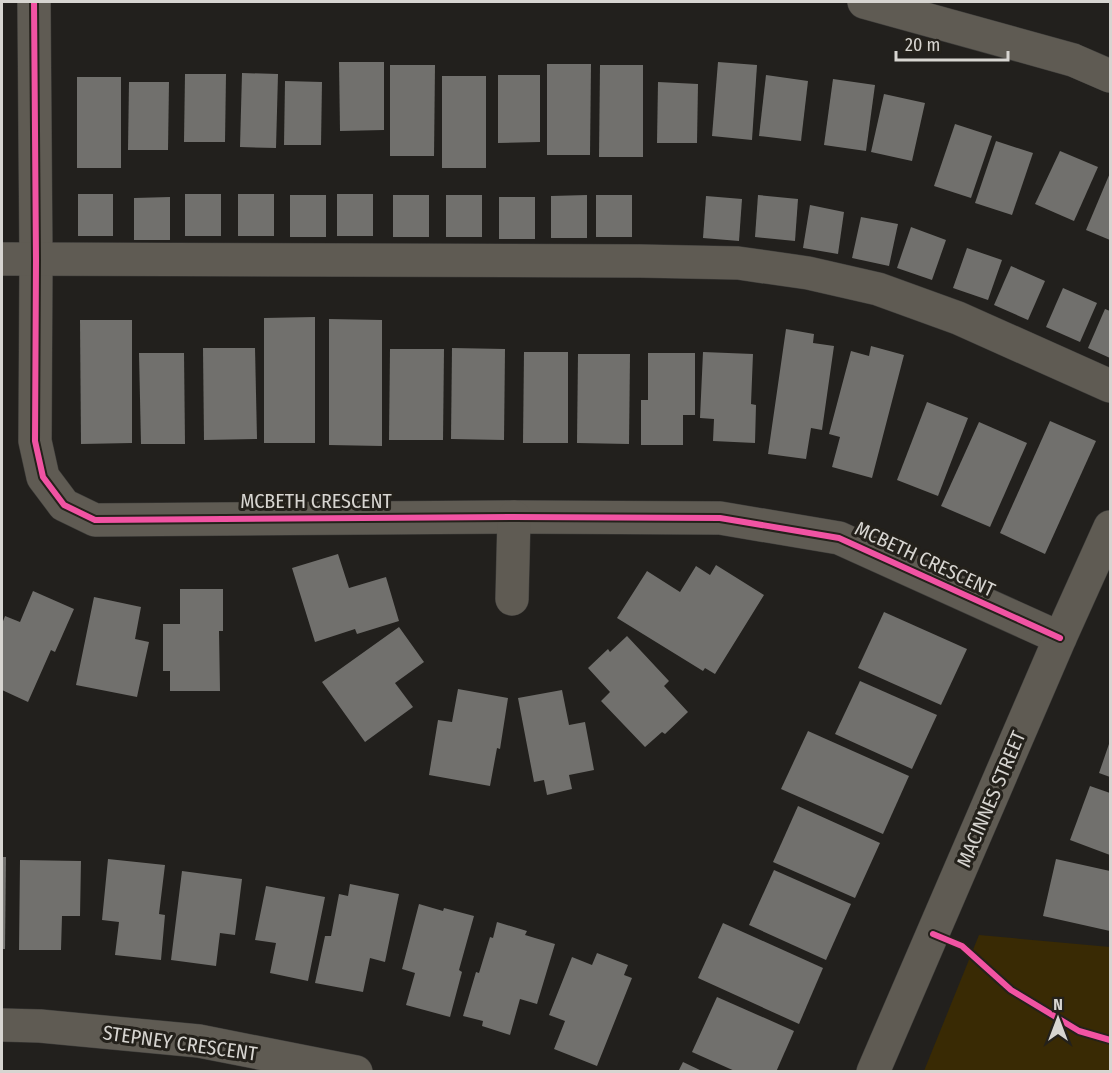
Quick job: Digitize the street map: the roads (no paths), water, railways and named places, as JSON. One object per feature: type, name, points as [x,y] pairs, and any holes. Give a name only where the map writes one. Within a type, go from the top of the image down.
[{"type":"street","name":"MCBETH CRESCENT","points":[[34,2],[35,441],[43,477],[64,505],[95,520],[720,518],[839,538],[1060,638]]},
{"type":"street","points":[[864,2],[1073,60],[1110,76]]},
{"type":"street","points":[[2,260],[738,263],[808,273],[878,289],[958,318],[1110,386]]},
{"type":"street","points":[[512,599],[514,517]]},
{"type":"street","name":"MACINNES STREET","points":[[873,1071],[1110,527]]},
{"type":"street","name":"STEPNEY CRESCENT","points":[[2,1025],[40,1026],[199,1041],[356,1071]]}]
